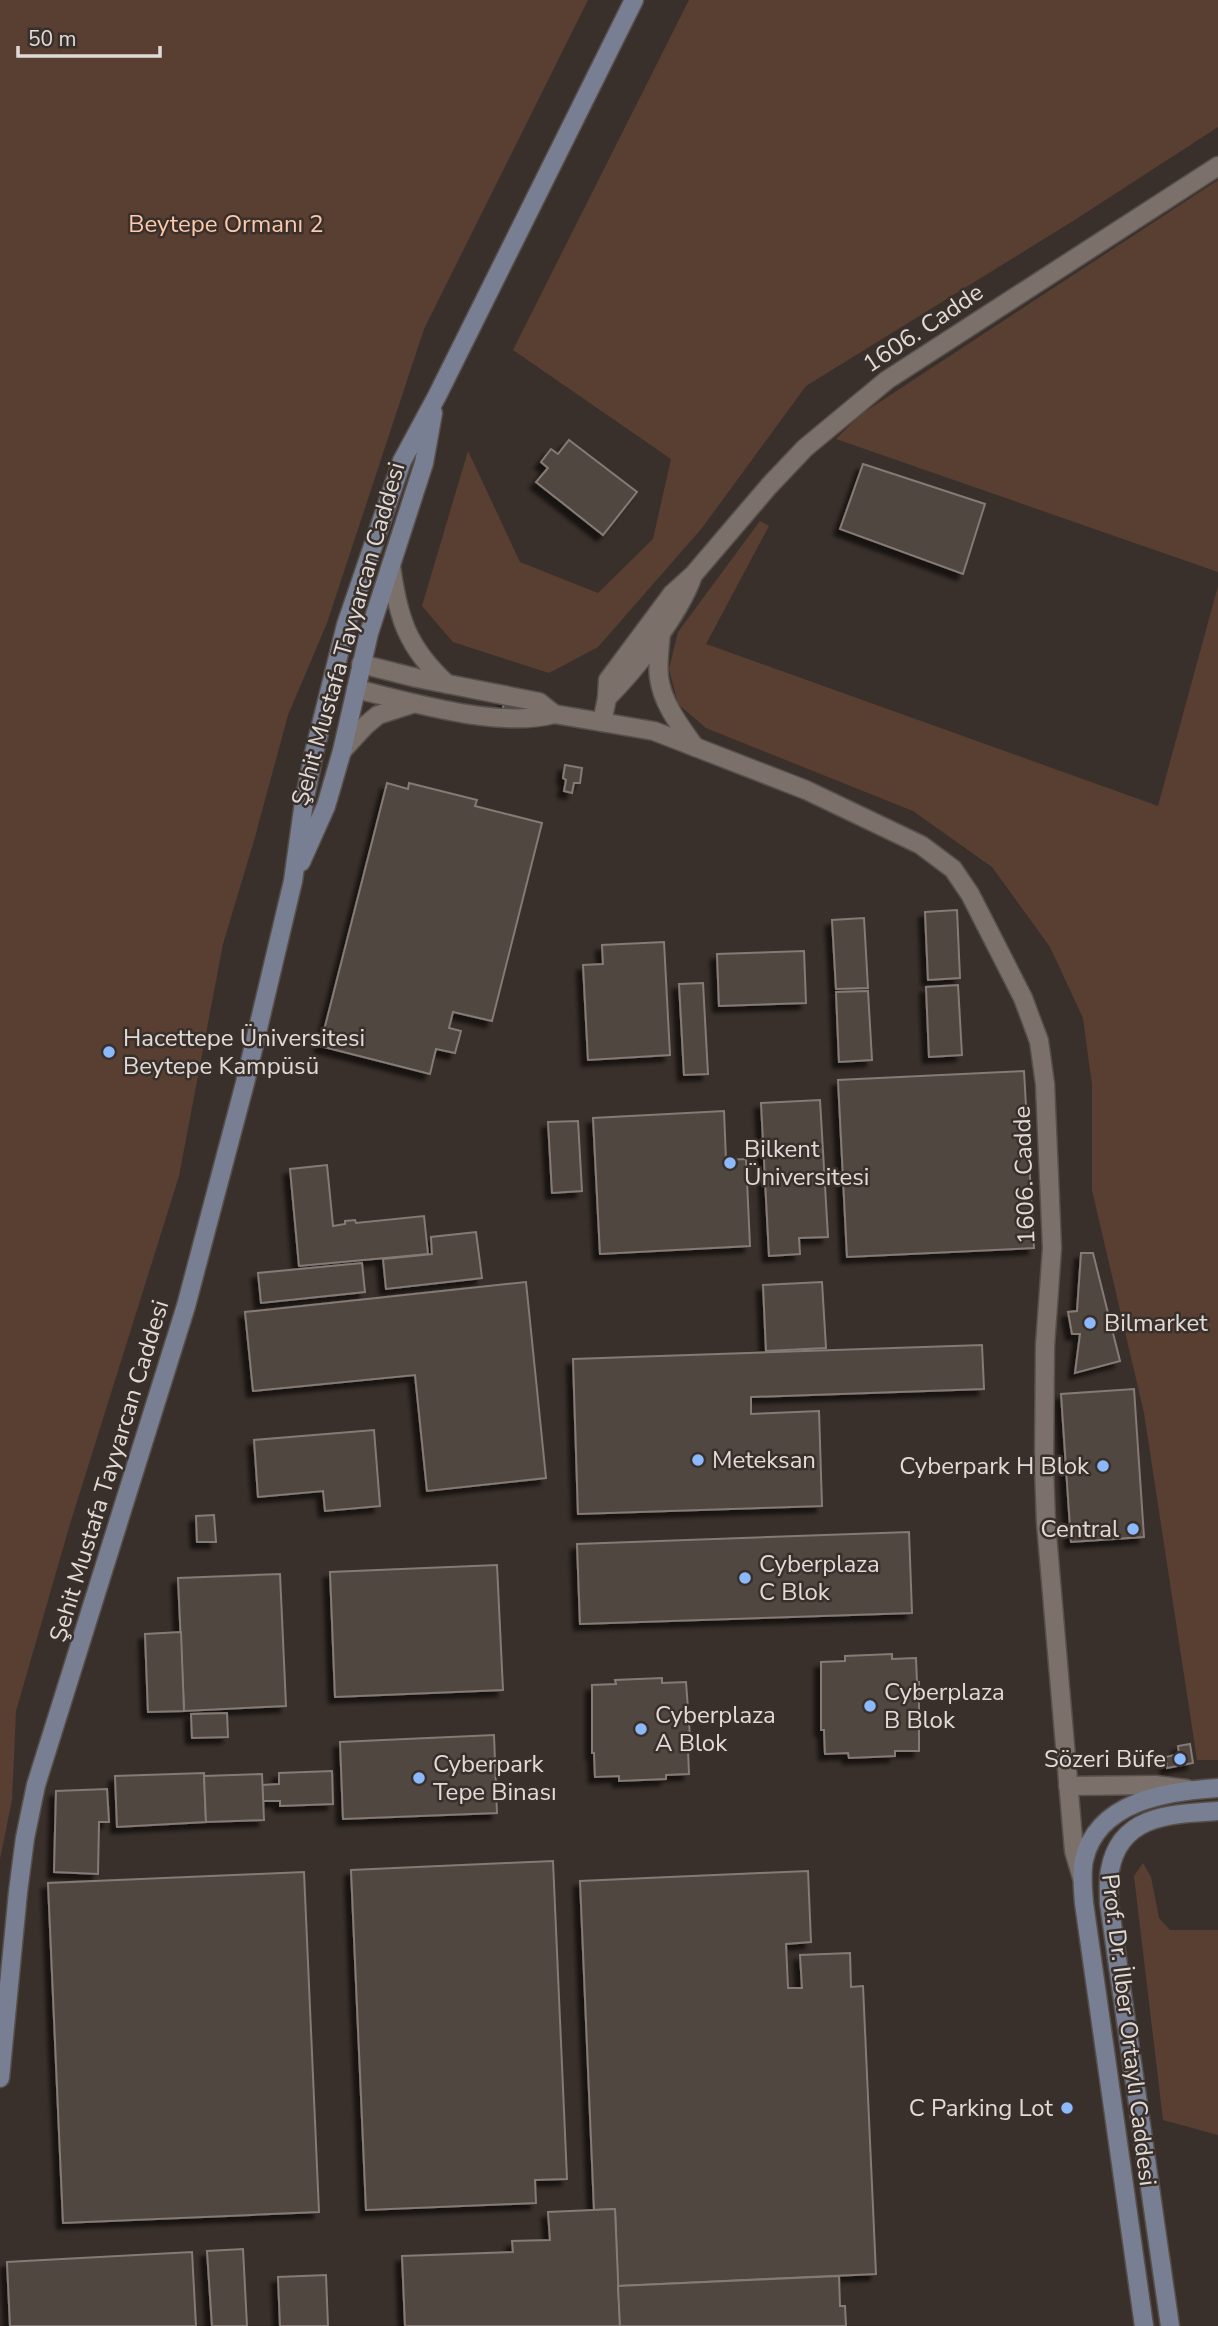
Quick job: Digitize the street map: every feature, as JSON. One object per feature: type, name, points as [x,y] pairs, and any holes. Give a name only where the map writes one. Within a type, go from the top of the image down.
[{"type":"main road","name":"Şehit Mustafa Tayyarcan Caddesi","points":[[0,2078],[18,1892],[34,1794],[186,1306],[249,1070],[293,881],[304,802],[337,659],[373,541],[402,461],[634,0]]},
{"type":"main road","name":"Şehit Mustafa Tayyarcan Caddesi","points":[[293,881],[326,806],[342,751],[361,664],[424,463],[437,396]]},
{"type":"main road","points":[[337,659],[361,664]]},
{"type":"main road","points":[[331,684],[355,689]]},
{"type":"main road","name":"Prof. Dr. İlber Ortaylı Caddesi","points":[[1144,2326],[1082,1878],[1085,1858],[1093,1839],[1106,1821],[1123,1809],[1154,1798],[1191,1790],[1218,1788]]},
{"type":"main road","name":"Prof. Dr. İlber Ortaylı Caddesi","points":[[1170,2326],[1109,1903],[1110,1870],[1117,1847],[1130,1832],[1150,1820],[1171,1814],[1218,1811]]},
{"type":"street","name":"1606. Cadde","points":[[1082,1878],[1074,1842],[1046,1523],[1045,1346],[1052,1248],[1045,1084],[1039,1041],[1024,998],[970,894],[953,870],[921,845],[806,790],[654,731],[602,722],[608,680],[672,594],[693,575],[769,486],[805,449],[887,380],[1218,166]]},
{"type":"street","points":[[391,566],[405,632],[432,670],[447,684]]},
{"type":"street","name":"1606. Cadde","points":[[607,698],[621,685],[683,601],[693,575]]},
{"type":"street","points":[[661,632],[658,675],[661,691],[695,747]]},
{"type":"street","points":[[361,664],[539,702],[554,714]]},
{"type":"street","points":[[355,689],[461,713],[522,719],[554,714],[602,722]]},
{"type":"street","points":[[342,751],[378,715],[415,703]]},
{"type":"street","points":[[1069,1786],[1155,1785],[1191,1790]]},
{"type":"green space","name":"Beytepe Ormanı 2","points":[[0,0],[588,0],[424,329],[327,623],[288,715],[223,944],[179,1176],[70,1524],[16,1711],[12,1800],[0,1859]]},
{"type":"green space","points":[[689,0],[1218,0],[1218,127],[1073,221],[806,386],[702,528],[598,647],[549,673],[453,642],[422,606],[468,451],[520,562],[598,593],[653,539],[671,459],[513,350]]},
{"type":"green space","points":[[1218,180],[1218,572],[836,439],[860,415]]},
{"type":"green space","points":[[760,521],[769,526],[706,644],[1158,806],[1218,586],[1218,1760],[1197,1760],[1144,1413],[1092,1190],[1092,1085],[1083,1018],[1050,947],[992,867],[913,811],[706,728],[678,704],[669,669],[678,632]]},
{"type":"green space","points":[[1143,1863],[1151,1877],[1159,1918],[1170,1930],[1218,1930],[1218,2135],[1163,2120],[1134,1876]]},
{"type":"building","points":[[569,440],[637,492],[603,535],[536,482],[548,468],[541,462],[551,449],[558,454]]},
{"type":"building","points":[[863,464],[985,504],[963,574],[840,529]]},
{"type":"building","points":[[504,700],[521,702],[520,713],[503,710]]},
{"type":"building","points":[[565,765],[582,768],[580,783],[574,783],[572,793],[564,791]]},
{"type":"building","points":[[387,783],[408,789],[409,783],[477,800],[475,806],[542,823],[492,1021],[453,1012],[449,1028],[461,1031],[455,1053],[436,1049],[430,1074],[320,1046]]},
{"type":"building","points":[[957,910],[960,978],[928,980],[925,912]]},
{"type":"building","points":[[864,918],[868,988],[836,989],[832,920]]},
{"type":"building","points":[[664,942],[670,1055],[588,1060],[583,965],[603,964],[602,945]]},
{"type":"building","points":[[804,951],[806,1003],[719,1006],[717,954]]},
{"type":"building","points":[[703,983],[708,1074],[684,1075],[679,984]]},
{"type":"building","points":[[958,985],[962,1055],[929,1057],[926,987]]},
{"type":"building","points":[[868,991],[872,1060],[839,1062],[836,992]]},
{"type":"building","points":[[1024,1071],[1034,1248],[847,1257],[838,1080]]},
{"type":"building","points":[[820,1100],[828,1237],[799,1238],[800,1254],[769,1256],[761,1103]]},
{"type":"building","points":[[724,1111],[726,1160],[746,1159],[750,1246],[600,1254],[593,1118]]},
{"type":"building","points":[[578,1121],[582,1191],[552,1193],[548,1122]]},
{"type":"building","points":[[327,1165],[333,1226],[345,1224],[345,1221],[355,1220],[356,1223],[424,1216],[428,1254],[299,1266],[290,1169]]},
{"type":"building","points":[[476,1232],[482,1278],[386,1289],[383,1259],[432,1254],[431,1237]]},
{"type":"building","name":"Bilmarket","points":[[1081,1253],[1093,1253],[1120,1361],[1075,1373],[1080,1334],[1072,1334],[1068,1312],[1077,1311]]},
{"type":"building","points":[[362,1263],[365,1292],[261,1303],[258,1273]]},
{"type":"building","points":[[526,1282],[546,1478],[427,1491],[415,1375],[253,1391],[245,1312]]},
{"type":"building","points":[[822,1282],[826,1348],[766,1351],[763,1285]]},
{"type":"building","name":"Meteksan","points":[[982,1345],[984,1389],[751,1397],[751,1414],[819,1411],[822,1506],[578,1514],[573,1359]]},
{"type":"building","name":"Cyberpark H Blok","points":[[1134,1389],[1144,1537],[1071,1542],[1061,1394]]},
{"type":"building","points":[[374,1430],[380,1506],[325,1511],[323,1491],[258,1497],[254,1440]]},
{"type":"building","points":[[214,1515],[216,1542],[197,1542],[196,1516]]},
{"type":"building","name":"Cyberplaza C Blok","points":[[909,1532],[912,1613],[580,1624],[577,1544]]},
{"type":"building","points":[[497,1565],[503,1690],[335,1697],[330,1572]]},
{"type":"building","points":[[280,1574],[286,1706],[184,1711],[178,1578]]},
{"type":"building","points":[[181,1632],[184,1711],[148,1712],[145,1634]]},
{"type":"building","name":"Cyberplaza B Blok","points":[[892,1654],[892,1659],[916,1658],[919,1682],[919,1751],[895,1751],[895,1756],[849,1758],[848,1753],[825,1754],[824,1730],[821,1730],[821,1662],[845,1661],[845,1656]]},
{"type":"building","name":"Cyberplaza A Blok","points":[[662,1678],[662,1683],[686,1682],[691,1750],[688,1750],[689,1774],[666,1775],[666,1779],[619,1781],[619,1776],[595,1777],[592,1753],[592,1685],[616,1684],[615,1680]]},
{"type":"building","points":[[227,1713],[228,1737],[192,1738],[191,1714]]},
{"type":"building","name":"Cyberpark Tepe Binası","points":[[494,1735],[497,1813],[343,1819],[340,1742]]},
{"type":"building","points":[[1190,1744],[1193,1763],[1167,1768],[1166,1757],[1179,1754],[1178,1746]]},
{"type":"building","points":[[332,1771],[333,1804],[280,1806],[280,1801],[263,1801],[262,1785],[279,1784],[279,1773]]},
{"type":"building","points":[[204,1773],[206,1822],[117,1827],[115,1776]]},
{"type":"building","points":[[262,1774],[264,1820],[206,1822],[204,1776]]},
{"type":"building","points":[[107,1789],[109,1822],[99,1822],[98,1874],[54,1872],[56,1791]]},
{"type":"building","points":[[553,1861],[567,2179],[535,2180],[536,2203],[366,2210],[351,1870]]},
{"type":"building","points":[[808,1871],[811,1942],[786,1944],[788,1988],[802,1988],[800,1955],[850,1953],[851,1987],[863,1986],[876,2274],[618,2286],[615,2209],[594,2210],[580,1881]]},
{"type":"building","points":[[304,1872],[319,2212],[63,2223],[48,1883]]},
{"type":"building","points":[[615,2209],[620,2326],[405,2326],[402,2256],[513,2252],[512,2241],[550,2240],[548,2212]]},
{"type":"building","points":[[243,2249],[247,2326],[212,2326],[207,2251]]},
{"type":"building","points":[[192,2252],[196,2326],[10,2326],[7,2262]]},
{"type":"building","points":[[326,2275],[328,2326],[280,2326],[278,2277]]},
{"type":"building","points":[[839,2276],[840,2306],[845,2306],[846,2326],[620,2326],[618,2286]]},
{"type":"place","name":"Hacettepe Üniversitesi Beytepe Kampüsü","points":[[109,1052]]},
{"type":"place","name":"Bilkent Üniversitesi","points":[[730,1163]]},
{"type":"place","name":"Bilmarket","points":[[1090,1323]]},
{"type":"place","name":"Meteksan","points":[[698,1460]]},
{"type":"place","name":"Cyberpark H Blok","points":[[1103,1466]]},
{"type":"place","name":"Central","points":[[1133,1529]]},
{"type":"place","name":"Cyberplaza C Blok","points":[[745,1578]]},
{"type":"place","name":"Cyberplaza B Blok","points":[[870,1706]]},
{"type":"place","name":"Cyberplaza A Blok","points":[[641,1729]]},
{"type":"place","name":"Sözeri Büfe","points":[[1180,1759]]},
{"type":"place","name":"Cyberpark Tepe Binası","points":[[419,1778]]},
{"type":"place","name":"C Parking Lot","points":[[1067,2108]]}]
